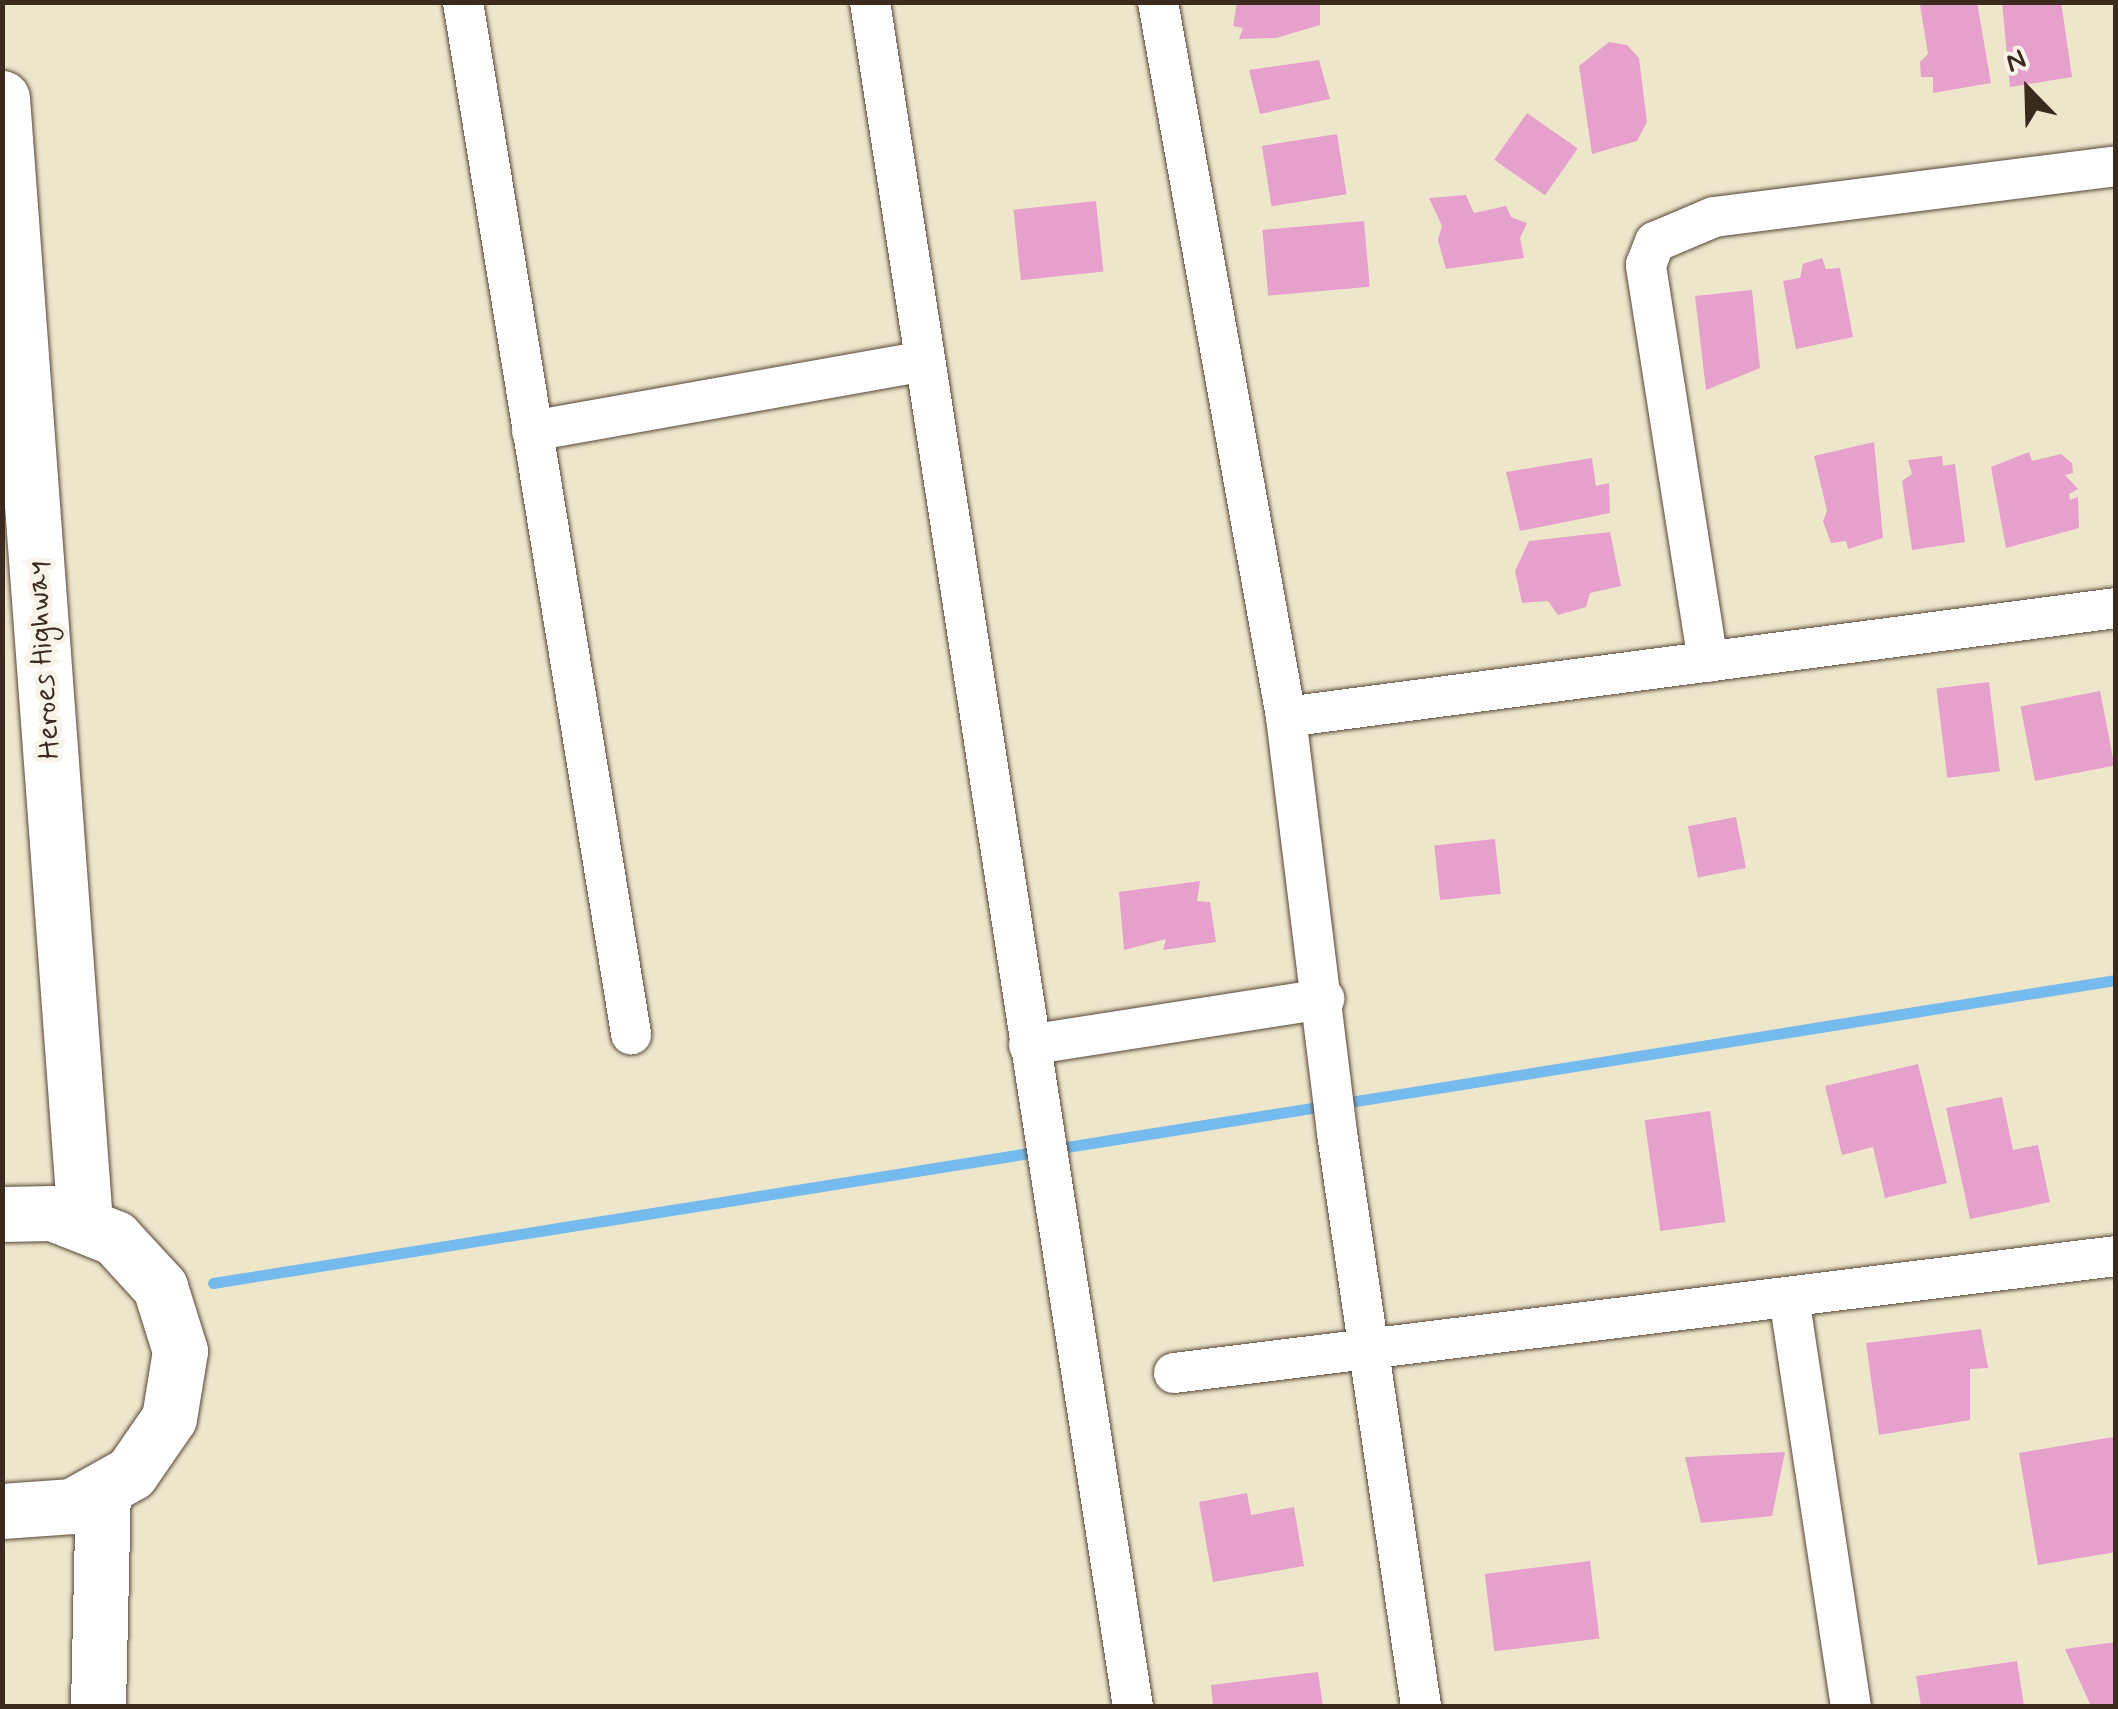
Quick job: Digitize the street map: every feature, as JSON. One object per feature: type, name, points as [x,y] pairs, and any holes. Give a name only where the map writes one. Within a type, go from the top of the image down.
[{"type":"main road","name":"Heroes Highway","points":[[2,98],[85,1222]]},
{"type":"main road","points":[[2,1214],[52,1213],[85,1222],[115,1238],[160,1286],[180,1351],[169,1418],[153,1447],[103,1493],[39,1512],[2,1510]]},
{"type":"main road","points":[[98,1706],[103,1493]]},
{"type":"street","points":[[463,2],[631,1034]]},
{"type":"street","points":[[870,2],[1133,1706]]},
{"type":"street","points":[[1158,2],[1286,718],[1333,1070],[1337,1133],[1421,1706]]},
{"type":"street","points":[[1708,662],[1646,265],[1655,242],[1714,217],[2116,166]]},
{"type":"street","points":[[532,431],[925,362]]},
{"type":"street","points":[[1286,718],[2116,608]]},
{"type":"street","points":[[1029,1044],[1324,999]]},
{"type":"street","points":[[1174,1373],[2116,1256]]},
{"type":"street","points":[[1789,1296],[1851,1706]]},
{"type":"building","points":[[1237,2],[1320,2],[1320,25],[1276,38],[1239,39],[1243,28],[1233,26]]},
{"type":"building","points":[[1977,2],[1991,83],[1933,93],[1933,77],[1921,77],[1920,62],[1928,54],[1920,5]]},
{"type":"building","points":[[2002,2],[2061,2],[2072,77],[2010,87]]},
{"type":"building","points":[[1609,42],[1627,45],[1639,58],[1647,122],[1637,141],[1592,154],[1579,66]]},
{"type":"building","points":[[1319,60],[1330,99],[1260,114],[1249,70]]},
{"type":"building","points":[[1527,113],[1578,149],[1545,195],[1494,160]]},
{"type":"building","points":[[1337,134],[1347,194],[1271,206],[1262,146]]},
{"type":"building","points":[[1466,195],[1474,213],[1506,206],[1511,217],[1527,223],[1520,238],[1524,258],[1446,269],[1438,240],[1442,226],[1429,198]]},
{"type":"building","points":[[1096,201],[1103,272],[1021,280],[1013,210]]},
{"type":"building","points":[[1364,221],[1370,287],[1268,296],[1262,230]]},
{"type":"building","points":[[1822,258],[1826,269],[1840,268],[1853,337],[1796,349],[1783,281],[1800,278],[1803,264]]},
{"type":"building","points":[[1752,290],[1760,368],[1706,390],[1695,296]]},
{"type":"building","points":[[1874,442],[1883,538],[1848,549],[1846,541],[1831,543],[1823,521],[1827,511],[1814,456]]},
{"type":"building","points":[[2029,452],[2032,461],[2061,454],[2072,463],[2073,473],[2065,475],[2078,489],[2069,494],[2070,500],[2078,497],[2079,528],[2006,548],[1991,467]]},
{"type":"building","points":[[1942,456],[1943,466],[1955,464],[1965,542],[1912,550],[1902,481],[1912,474],[1908,460]]},
{"type":"building","points":[[1592,458],[1596,486],[1609,483],[1610,513],[1520,531],[1506,472]]},
{"type":"building","points":[[1610,532],[1621,586],[1590,593],[1586,607],[1558,615],[1548,601],[1522,603],[1515,571],[1529,541]]},
{"type":"building","points":[[1989,682],[2000,771],[1947,778],[1936,688]]},
{"type":"building","points":[[2100,691],[2115,766],[2035,781],[2020,706]]},
{"type":"building","points":[[1736,817],[1746,868],[1698,877],[1688,826]]},
{"type":"building","points":[[1495,839],[1501,894],[1440,900],[1434,845]]},
{"type":"building","points":[[1200,881],[1197,901],[1210,902],[1216,942],[1163,950],[1166,939],[1124,950],[1119,892]]},
{"type":"building","points":[[1918,1064],[1947,1183],[1885,1198],[1873,1147],[1842,1155],[1825,1086]]},
{"type":"building","points":[[2002,1097],[2013,1150],[2038,1145],[2050,1202],[1970,1219],[1946,1108]]},
{"type":"building","points":[[1710,1111],[1726,1222],[1660,1231],[1645,1120]]},
{"type":"building","points":[[1981,1329],[1988,1368],[1970,1369],[1970,1420],[1879,1435],[1866,1343]]},
{"type":"building","points":[[2113,1437],[2116,1552],[2038,1565],[2019,1453]]},
{"type":"building","points":[[1785,1452],[1772,1516],[1701,1523],[1685,1457]]},
{"type":"building","points":[[1247,1493],[1251,1515],[1294,1507],[1304,1566],[1213,1582],[1199,1502]]},
{"type":"building","points":[[1590,1561],[1600,1638],[1494,1651],[1485,1574]]},
{"type":"building","points":[[2116,1642],[2116,1706],[2091,1706],[2065,1649]]},
{"type":"building","points":[[2017,1661],[2024,1706],[1921,1706],[1916,1676]]},
{"type":"building","points":[[1318,1672],[1323,1706],[1213,1706],[1211,1685]]},
{"type":"waterway","points":[[213,1283],[2116,980]]}]
